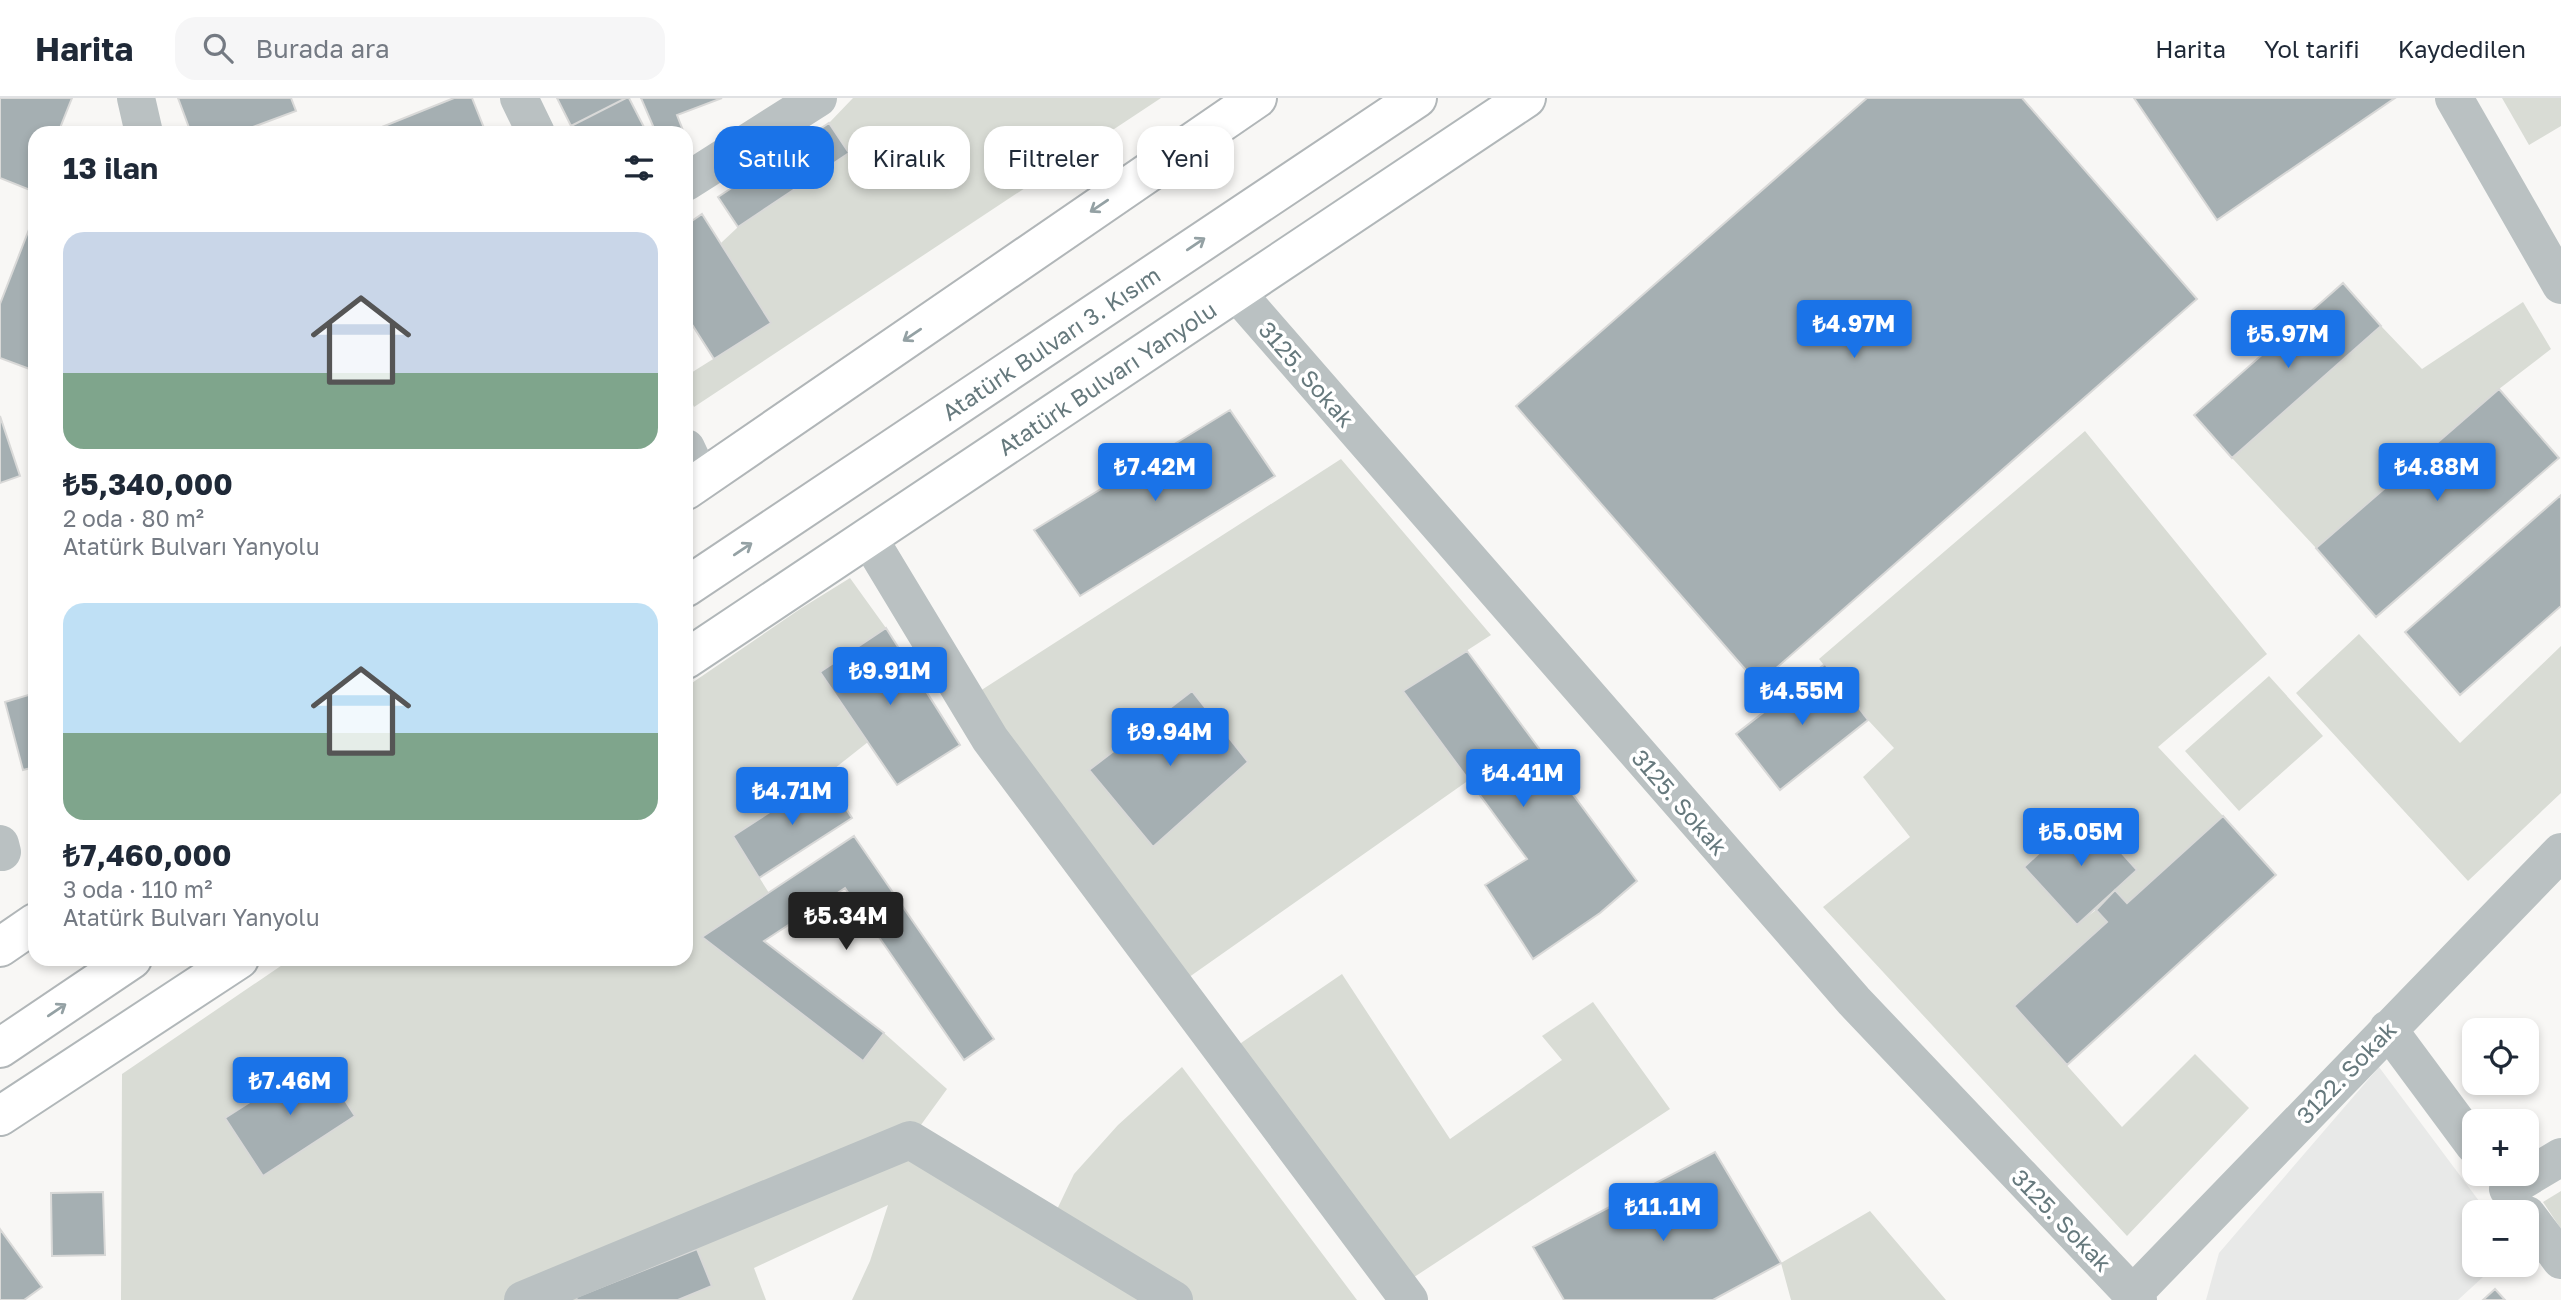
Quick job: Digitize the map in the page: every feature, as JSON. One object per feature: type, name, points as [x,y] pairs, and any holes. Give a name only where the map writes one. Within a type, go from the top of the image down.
[{"type":"main road","points":[[693,472],[1256,98]]},
{"type":"main road","name":"Atatürk Bulvarı 3. Kısım","points":[[693,582],[1417,98]]},
{"type":"main road","name":"Atatürk Bulvarı Yanyolu","points":[[693,654],[1526,98]]},
{"type":"main road","points":[[0,947],[28,928]]},
{"type":"main road","points":[[0,1048],[122,966]]},
{"type":"main road","points":[[0,1116],[228,966]]},
{"type":"street","points":[[136,98],[142,126]]},
{"type":"street","points":[[519,98],[533,126]]},
{"type":"street","points":[[693,178],[818,98]]},
{"type":"street","points":[[2454,98],[2561,285]]},
{"type":"street","name":"3125. Sokak","points":[[1235,292],[1854,1001],[2135,1297]]},
{"type":"street","points":[[868,537],[990,739],[1409,1300]]},
{"type":"street","name":"3122. Sokak","points":[[2135,1297],[2388,1029],[2561,852]]},
{"type":"street","points":[[2388,1029],[2462,1129]]},
{"type":"street","points":[[523,1300],[910,1140],[1174,1300]]},
{"type":"street","points":[[2561,1157],[2514,1198],[2561,1260]]},
{"type":"shaded area","points":[[853,98],[1161,98],[1119,126],[984,126],[984,189],[1023,189],[694,407],[693,372],[771,323],[721,243],[738,227],[794,189],[834,189],[834,162],[848,153],[834,131],[834,126],[829,123]]},
{"type":"shaded area","points":[[2502,98],[2561,98],[2561,126],[2529,145]]},
{"type":"shaded area","points":[[2523,302],[2551,349],[2499,389],[2316,548],[2232,458],[2381,326],[2422,369]]},
{"type":"shaded area","points":[[2085,431],[2267,654],[2158,747],[2223,816],[2127,903],[2115,890],[2137,869],[2084,812],[2024,867],[2076,925],[2096,910],[2107,922],[2014,1006],[2122,1127],[2195,1054],[2249,1108],[2127,1236],[1823,907],[1910,837],[1863,777],[1894,748],[1819,659]]},
{"type":"shaded area","points":[[1341,459],[1491,635],[1404,691],[1469,780],[1175,987],[966,700]]},
{"type":"shaded area","points":[[850,578],[886,628],[820,672],[868,742],[825,776],[733,836],[769,893],[702,937],[884,1033],[947,1089],[910,1140],[1050,1224],[1074,1174],[1118,1125],[1182,1067],[1357,1300],[852,1300],[870,1261],[888,1205],[754,1268],[766,1300],[678,1300],[712,1286],[697,1249],[576,1298],[577,1300],[121,1300],[122,1074],[281,966],[693,966],[693,682]]},
{"type":"shaded area","points":[[2359,634],[2460,743],[2561,646],[2561,793],[2468,881],[2296,693]]},
{"type":"shaded area","points":[[2269,676],[2323,736],[2239,811],[2185,751]]},
{"type":"shaded area","points":[[1342,974],[1450,1139],[1562,1060],[1542,1036],[1593,1002],[1670,1109],[1399,1287],[1225,1054]]},
{"type":"shaded area","points":[[2379,1067],[2462,1178],[2462,1186],[2468,1186],[2478,1200],[2462,1200],[2462,1277],[2483,1277],[2458,1300],[2206,1300],[2219,1253]]},
{"type":"shaded area","points":[[2561,1191],[2561,1229],[2543,1202]]},
{"type":"shaded area","points":[[1870,1211],[1946,1300],[1791,1300],[1781,1263]]},
{"type":"building","points":[[0,98],[72,98],[61,126],[28,126],[28,189],[0,178]]},
{"type":"building","points":[[178,98],[291,98],[296,111],[256,126],[188,126]]},
{"type":"building","points":[[454,98],[472,98],[483,126],[384,126]]},
{"type":"building","points":[[557,98],[626,98],[571,126]]},
{"type":"building","points":[[629,98],[643,126],[571,126]]},
{"type":"building","points":[[641,98],[722,98],[677,115],[681,126],[653,126]]},
{"type":"building","points":[[1867,98],[2022,98],[2197,299],[1758,684],[1516,406]]},
{"type":"building","points":[[2134,98],[2395,98],[2217,220]]},
{"type":"building","points":[[834,130],[848,152],[834,163]]},
{"type":"building","points":[[730,189],[795,189],[738,227],[718,197]]},
{"type":"building","points":[[702,214],[771,323],[714,359],[693,326],[693,220]]},
{"type":"building","points":[[28,232],[28,368],[0,358],[0,304]]},
{"type":"building","points":[[2343,283],[2381,326],[2232,458],[2194,415]]},
{"type":"building","points":[[2499,389],[2559,458],[2376,617],[2316,548]]},
{"type":"building","points":[[1230,410],[1275,476],[1080,596],[1034,530]]},
{"type":"building","points":[[0,416],[20,476],[0,483]]},
{"type":"building","points":[[2561,495],[2561,606],[2460,695],[2405,632]]},
{"type":"building","points":[[886,628],[960,745],[897,785],[820,672]]},
{"type":"building","points":[[1467,651],[1637,881],[1600,913],[1533,959],[1485,885],[1527,859],[1403,691]]},
{"type":"building","points":[[1825,664],[1868,720],[1780,790],[1736,734]]},
{"type":"building","points":[[1192,691],[1248,762],[1153,847],[1089,770]]},
{"type":"building","points":[[28,695],[28,769],[23,770],[5,702]]},
{"type":"building","points":[[825,776],[852,818],[759,878],[733,836]]},
{"type":"building","points":[[2084,811],[2137,870],[2077,925],[2024,867]]},
{"type":"building","points":[[2223,816],[2276,875],[2067,1065],[2014,1006],[2107,922],[2096,910],[2115,890],[2127,903]]},
{"type":"building","points":[[854,836],[994,1039],[964,1060],[845,888],[764,941],[884,1033],[863,1061],[702,937]]},
{"type":"building","points":[[318,1058],[355,1116],[263,1176],[225,1118]]},
{"type":"building","points":[[1715,1152],[1781,1263],[1713,1300],[1564,1300],[1533,1247]]},
{"type":"building","points":[[103,1192],[105,1255],[52,1256],[51,1193]]},
{"type":"building","points":[[0,1229],[42,1287],[24,1300],[0,1300]]},
{"type":"building","points":[[697,1249],[712,1286],[678,1300],[577,1300],[576,1297]]},
{"type":"building","points":[[2495,1289],[2505,1300],[2483,1300]]}]
